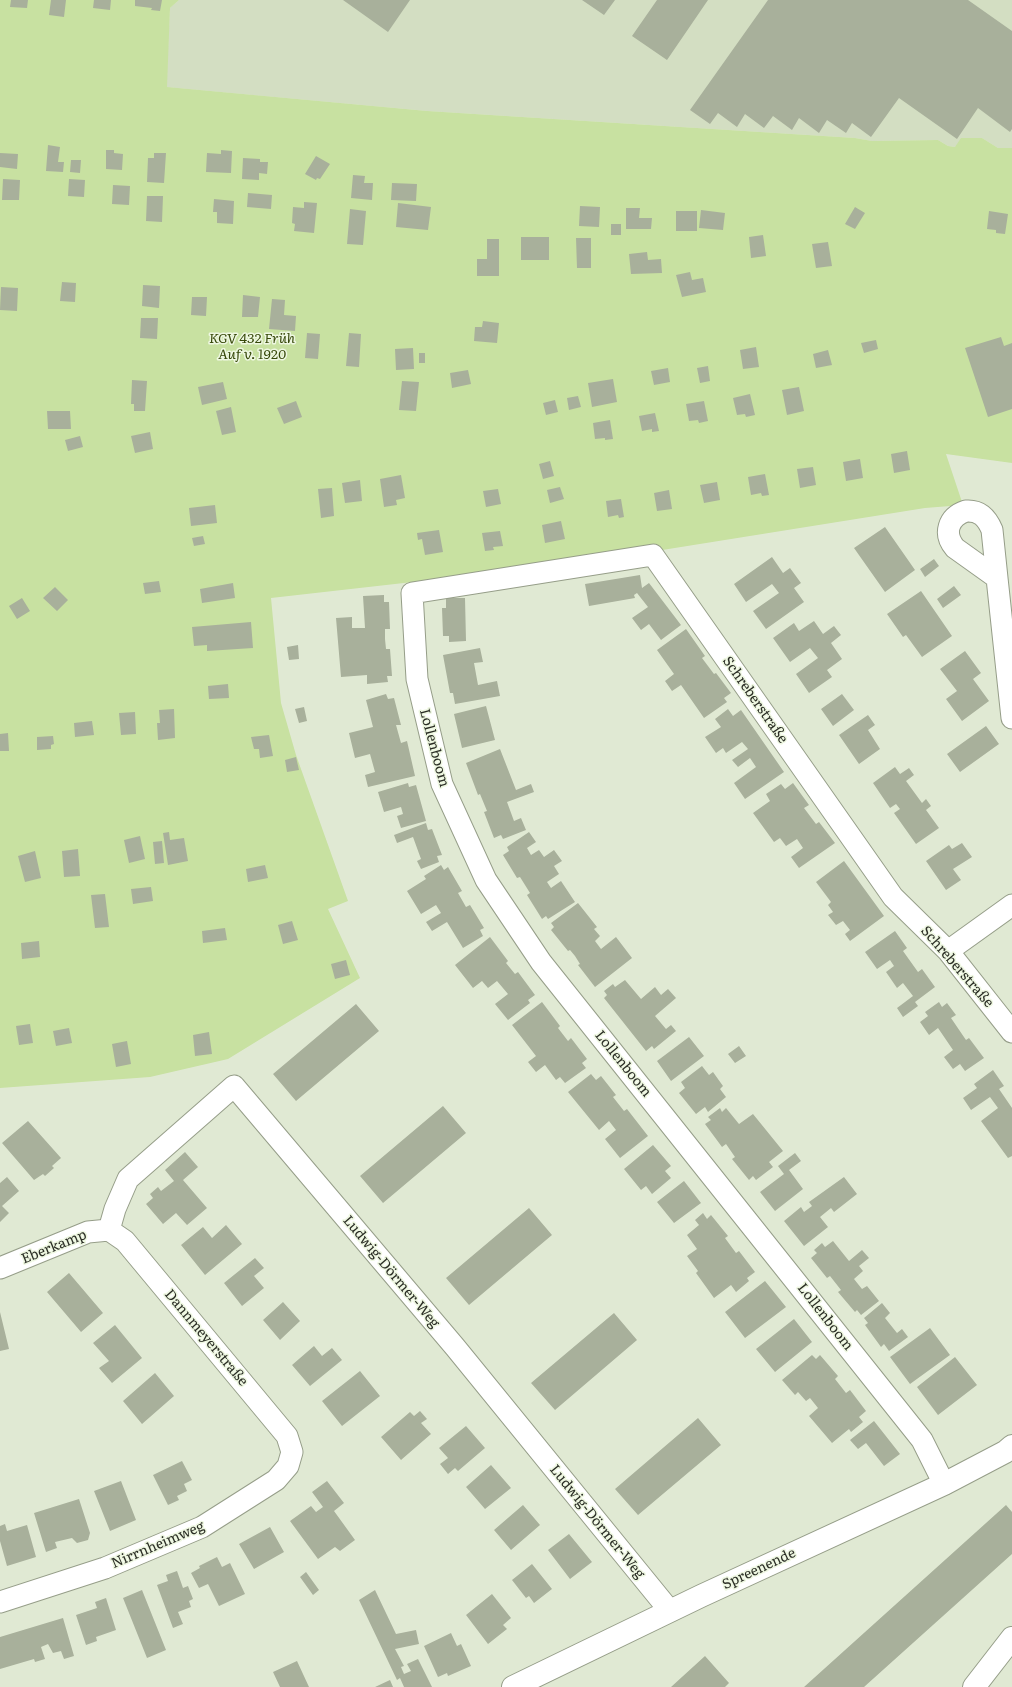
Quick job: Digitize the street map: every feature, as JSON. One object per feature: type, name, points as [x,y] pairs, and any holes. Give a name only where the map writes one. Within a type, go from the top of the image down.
[{"type":"street","name":"Schreberstraße","points":[[412,593],[653,555],[893,897],[948,951],[1012,1032]]},
{"type":"street","points":[[997,578],[1012,718]]},
{"type":"street","name":"Lollenboom","points":[[412,593],[417,679],[442,784],[486,880],[542,962],[922,1440],[944,1484]]},
{"type":"street","points":[[948,951],[1012,905]]},
{"type":"street","name":"Ludwig-Dörmer-Weg","points":[[109,1230],[115,1210],[128,1178],[234,1086],[455,1347],[670,1611]]},
{"type":"street","name":"Eberkamp","points":[[0,1268],[88,1232],[109,1230]]},
{"type":"street","name":"Dannmeyerstraße","points":[[109,1230],[125,1241],[287,1436],[292,1452]]},
{"type":"street","name":"Spreenende","points":[[512,1687],[670,1611],[944,1484],[1010,1450]]},
{"type":"street","name":"Nirrnheimweg","points":[[0,1602],[105,1568],[202,1527],[276,1480],[288,1466],[292,1452]]},
{"type":"street","points":[[974,1687],[1012,1638]]},
{"type":"shaded area","points":[[179,0],[1012,0],[1012,148],[998,148],[982,138],[955,147],[948,146],[938,140],[872,141],[855,138],[427,111],[166,87],[170,8]]},
{"type":"green space","name":"KGV 432 Früh Auf v. 1920","points":[[0,0],[179,0],[170,8],[167,87],[427,111],[855,138],[872,141],[938,140],[948,146],[955,147],[961,138],[982,138],[998,148],[1012,148],[1012,463],[946,454],[963,505],[925,508],[581,563],[271,598],[281,703],[296,755],[348,901],[328,909],[360,978],[228,1059],[150,1077],[0,1088]]},
{"type":"building","points":[[11,0],[28,0],[27,8],[10,7]]},
{"type":"building","points":[[51,0],[66,0],[64,17],[49,15]]},
{"type":"building","points":[[94,0],[111,0],[110,10],[93,8]]},
{"type":"building","points":[[135,0],[162,0],[160,11],[151,10],[152,8],[135,6]]},
{"type":"building","points":[[343,0],[410,0],[388,32]]},
{"type":"building","points":[[582,0],[615,0],[604,15]]},
{"type":"building","points":[[657,0],[708,0],[667,60],[632,36]]},
{"type":"building","points":[[768,0],[968,0],[1012,31],[1012,129],[1010,132],[978,108],[957,139],[899,98],[871,137],[852,123],[846,133],[827,120],[819,133],[799,118],[792,130],[773,116],[764,128],[745,114],[737,127],[718,113],[710,124],[690,110]]},
{"type":"building","points":[[48,145],[60,147],[58,162],[64,162],[63,172],[46,171]]},
{"type":"building","points":[[106,150],[114,150],[114,153],[123,154],[122,170],[106,169]]},
{"type":"building","points":[[221,150],[232,151],[231,173],[206,172],[207,153],[221,154]]},
{"type":"building","points":[[0,153],[18,154],[17,169],[0,167]]},
{"type":"building","points":[[154,153],[166,153],[164,183],[147,182],[148,158],[154,158]]},
{"type":"building","points":[[316,156],[330,164],[320,179],[317,178],[316,180],[305,174]]},
{"type":"building","points":[[243,158],[260,159],[260,162],[268,162],[267,174],[259,173],[259,180],[242,179]]},
{"type":"building","points":[[71,160],[81,160],[80,173],[70,172]]},
{"type":"building","points":[[353,175],[365,176],[364,183],[373,183],[372,200],[351,198]]},
{"type":"building","points":[[3,179],[20,180],[19,200],[2,200]]},
{"type":"building","points":[[69,179],[85,180],[84,197],[68,196]]},
{"type":"building","points":[[392,183],[417,184],[416,201],[391,200]]},
{"type":"building","points":[[113,185],[130,186],[129,205],[112,204]]},
{"type":"building","points":[[248,193],[272,195],[271,209],[247,207]]},
{"type":"building","points":[[147,196],[163,196],[162,222],[146,221]]},
{"type":"building","points":[[214,199],[234,201],[233,224],[217,223],[217,212],[213,212]]},
{"type":"building","points":[[304,202],[317,203],[314,233],[294,231],[295,224],[292,223],[293,207],[304,208]]},
{"type":"building","points":[[398,203],[431,207],[428,230],[396,227]]},
{"type":"building","points":[[580,206],[600,207],[599,227],[579,226]]},
{"type":"building","points":[[855,207],[865,213],[855,229],[845,224]]},
{"type":"building","points":[[626,208],[640,208],[639,218],[652,218],[651,229],[626,229]]},
{"type":"building","points":[[350,209],[366,211],[363,245],[347,244]]},
{"type":"building","points":[[701,210],[725,213],[723,230],[699,228]]},
{"type":"building","points":[[676,211],[697,211],[697,231],[676,231]]},
{"type":"building","points":[[989,211],[1008,214],[1005,234],[996,233],[996,230],[987,229]]},
{"type":"building","points":[[611,224],[621,224],[621,235],[611,235]]},
{"type":"building","points":[[763,235],[766,256],[751,258],[749,237]]},
{"type":"building","points":[[521,237],[549,237],[549,260],[521,260]]},
{"type":"building","points":[[576,238],[591,238],[591,268],[577,268]]},
{"type":"building","points":[[487,239],[499,239],[499,276],[477,276],[477,259],[487,259]]},
{"type":"building","points":[[828,242],[832,266],[816,268],[812,244]]},
{"type":"building","points":[[647,252],[648,260],[661,259],[662,273],[631,274],[629,254]]},
{"type":"building","points":[[690,272],[692,280],[703,278],[706,292],[682,297],[676,275]]},
{"type":"building","points":[[62,282],[76,283],[75,302],[60,301]]},
{"type":"building","points":[[143,285],[160,286],[159,308],[142,306]]},
{"type":"building","points":[[1,287],[18,288],[17,311],[0,310]]},
{"type":"building","points":[[243,295],[260,297],[258,317],[242,317]]},
{"type":"building","points":[[192,297],[207,297],[206,316],[191,315]]},
{"type":"building","points":[[272,299],[285,300],[284,315],[296,316],[295,331],[269,329]]},
{"type":"building","points":[[141,318],[158,318],[157,339],[140,338]]},
{"type":"building","points":[[483,321],[499,323],[497,343],[474,341],[475,327],[482,327]]},
{"type":"building","points":[[307,333],[320,334],[318,359],[305,358]]},
{"type":"building","points":[[349,333],[361,334],[359,367],[346,366]]},
{"type":"building","points":[[1001,337],[1004,346],[1012,343],[1012,409],[988,417],[965,348]]},
{"type":"building","points":[[876,340],[878,349],[864,353],[861,343]]},
{"type":"building","points":[[756,347],[759,367],[743,369],[740,350]]},
{"type":"building","points":[[413,348],[414,369],[396,370],[395,349]]},
{"type":"building","points":[[828,350],[832,365],[816,368],[813,354]]},
{"type":"building","points":[[419,353],[425,353],[425,363],[419,363]]},
{"type":"building","points":[[708,366],[710,381],[700,383],[697,368]]},
{"type":"building","points":[[668,368],[670,382],[654,385],[651,371]]},
{"type":"building","points":[[468,370],[471,384],[452,388],[450,373]]},
{"type":"building","points":[[613,379],[617,402],[592,407],[588,383]]},
{"type":"building","points":[[132,380],[147,381],[145,411],[134,411],[134,404],[131,404]]},
{"type":"building","points":[[402,381],[419,382],[416,411],[399,410]]},
{"type":"building","points":[[223,382],[227,399],[202,405],[198,387]]},
{"type":"building","points":[[799,387],[804,411],[787,415],[782,390]]},
{"type":"building","points":[[750,394],[755,415],[746,417],[745,414],[737,415],[733,398]]},
{"type":"building","points":[[578,396],[581,407],[569,410],[567,398]]},
{"type":"building","points":[[555,400],[558,412],[546,415],[543,403]]},
{"type":"building","points":[[296,401],[302,417],[284,424],[277,408]]},
{"type":"building","points":[[704,401],[708,421],[699,423],[698,420],[689,421],[686,404]]},
{"type":"building","points":[[231,407],[236,432],[222,435],[216,411]]},
{"type":"building","points":[[47,411],[70,411],[71,429],[48,429]]},
{"type":"building","points":[[655,413],[659,431],[652,432],[652,429],[642,431],[639,416]]},
{"type":"building","points":[[610,420],[613,439],[595,439],[593,423]]},
{"type":"building","points":[[150,432],[153,449],[135,453],[131,436]]},
{"type":"building","points":[[80,436],[83,447],[68,451],[65,440]]},
{"type":"building","points":[[907,451],[910,470],[894,473],[891,454]]},
{"type":"building","points":[[860,459],[863,478],[846,481],[843,462]]},
{"type":"building","points":[[550,461],[554,476],[543,479],[539,464]]},
{"type":"building","points":[[813,467],[816,485],[800,488],[797,469]]},
{"type":"building","points":[[765,474],[769,495],[762,496],[761,493],[751,495],[748,477]]},
{"type":"building","points":[[401,475],[405,498],[396,500],[397,505],[384,507],[380,479]]},
{"type":"building","points":[[360,480],[362,501],[345,503],[342,483]]},
{"type":"building","points":[[717,482],[720,500],[704,503],[700,485]]},
{"type":"building","points":[[560,487],[564,499],[550,503],[547,490]]},
{"type":"building","points":[[332,488],[334,516],[321,518],[318,489]]},
{"type":"building","points":[[498,489],[501,504],[486,507],[483,491]]},
{"type":"building","points":[[669,490],[672,509],[657,511],[654,493]]},
{"type":"building","points":[[621,499],[624,517],[619,518],[618,515],[608,517],[606,501]]},
{"type":"building","points":[[215,505],[217,523],[191,526],[189,508]]},
{"type":"building","points":[[561,521],[565,539],[545,543],[542,525]]},
{"type":"building","points":[[885,527],[915,570],[885,592],[854,548]]},
{"type":"building","points":[[439,530],[443,552],[425,555],[422,539],[418,540],[417,533]]},
{"type":"building","points":[[500,531],[503,546],[493,547],[494,550],[485,551],[482,533]]},
{"type":"building","points":[[203,536],[205,544],[194,546],[192,538]]},
{"type":"building","points":[[772,557],[783,573],[790,568],[801,583],[794,588],[804,602],[766,629],[753,611],[779,593],[772,584],[746,602],[734,584]]},
{"type":"building","points":[[934,559],[939,566],[925,577],[920,569]]},
{"type":"building","points":[[640,575],[642,588],[649,583],[681,625],[661,640],[649,624],[641,630],[632,618],[648,607],[637,593],[634,595],[635,598],[589,606],[585,584]]},
{"type":"building","points":[[159,581],[161,592],[145,594],[143,583]]},
{"type":"building","points":[[233,583],[235,598],[202,603],[200,589]]},
{"type":"building","points":[[954,586],[961,595],[943,608],[937,599]]},
{"type":"building","points":[[55,587],[68,600],[57,611],[43,598]]},
{"type":"building","points":[[921,591],[952,636],[922,657],[906,635],[903,637],[887,614]]},
{"type":"building","points":[[384,595],[384,602],[389,602],[390,629],[385,629],[385,639],[386,649],[390,649],[392,676],[387,676],[388,682],[367,684],[367,675],[341,677],[336,618],[352,617],[352,628],[365,628],[363,596]]},
{"type":"building","points":[[22,598],[30,611],[17,619],[9,606]]},
{"type":"building","points":[[446,598],[465,598],[466,641],[449,642],[449,636],[443,636],[442,608],[446,608]]},
{"type":"building","points":[[814,621],[823,634],[834,626],[841,635],[831,643],[842,659],[827,670],[832,677],[809,693],[796,674],[818,658],[810,648],[790,662],[773,638],[794,623],[799,631]]},
{"type":"building","points":[[251,622],[253,648],[207,651],[207,645],[194,646],[192,627]]},
{"type":"building","points":[[686,629],[705,656],[702,658],[714,674],[716,673],[731,693],[724,698],[727,702],[704,718],[681,685],[672,691],[665,681],[674,674],[657,650]]},
{"type":"building","points":[[298,645],[299,659],[289,660],[287,647]]},
{"type":"building","points":[[480,648],[483,662],[474,663],[478,685],[497,681],[500,696],[455,704],[453,693],[450,693],[443,655]]},
{"type":"building","points":[[965,651],[981,673],[973,679],[989,701],[962,721],[946,699],[957,691],[940,669]]},
{"type":"building","points":[[228,684],[229,698],[209,699],[208,686]]},
{"type":"building","points":[[386,694],[388,699],[394,698],[401,725],[396,725],[401,743],[407,741],[415,776],[368,787],[365,775],[375,772],[370,754],[355,758],[349,733],[373,727],[366,700]]},
{"type":"building","points":[[842,694],[854,710],[833,726],[821,709]]},
{"type":"building","points":[[486,706],[495,740],[462,748],[454,714]]},
{"type":"building","points":[[304,707],[307,721],[299,723],[295,709]]},
{"type":"building","points":[[174,709],[175,738],[158,740],[157,723],[160,723],[159,710]]},
{"type":"building","points":[[728,709],[733,716],[741,710],[784,772],[745,799],[734,783],[756,767],[750,758],[738,767],[732,760],[748,749],[742,742],[726,753],[723,748],[716,753],[705,737],[721,727],[715,719]]},
{"type":"building","points":[[135,712],[136,734],[121,735],[119,713]]},
{"type":"building","points":[[868,715],[875,725],[868,730],[880,749],[859,764],[839,735]]},
{"type":"building","points":[[92,721],[94,735],[75,737],[74,723]]},
{"type":"building","points":[[986,726],[999,744],[960,772],[947,754]]},
{"type":"building","points":[[8,733],[9,751],[0,751],[0,734]]},
{"type":"building","points":[[269,735],[273,756],[260,758],[259,749],[254,749],[251,737]]},
{"type":"building","points":[[53,736],[54,744],[51,745],[51,749],[37,750],[37,737]]},
{"type":"building","points":[[500,749],[516,790],[531,784],[534,792],[507,802],[514,821],[521,818],[526,830],[503,839],[501,835],[494,838],[484,812],[487,811],[480,794],[478,795],[466,763]]},
{"type":"building","points":[[296,757],[299,770],[287,772],[285,760]]},
{"type":"building","points":[[895,767],[900,774],[909,768],[914,775],[906,781],[922,803],[926,799],[931,806],[926,810],[939,828],[916,844],[894,813],[900,809],[896,804],[890,808],[873,783]]},
{"type":"building","points":[[408,783],[409,787],[416,785],[426,821],[401,828],[397,816],[403,814],[401,807],[384,812],[378,792]]},
{"type":"building","points":[[793,783],[809,805],[804,808],[816,824],[819,822],[835,843],[799,868],[791,857],[803,848],[797,839],[786,846],[780,838],[774,842],[753,813],[770,801],[766,794],[781,784],[785,789]]},
{"type":"building","points":[[426,823],[428,830],[432,829],[442,855],[437,856],[439,862],[421,869],[417,861],[421,859],[413,837],[397,843],[394,835]]},
{"type":"building","points":[[169,832],[170,840],[184,838],[188,861],[168,865],[163,833]]},
{"type":"building","points":[[529,832],[536,842],[527,848],[531,855],[539,850],[544,857],[554,850],[562,861],[554,866],[559,874],[547,882],[551,888],[561,881],[575,902],[548,919],[546,916],[542,919],[527,895],[530,893],[520,877],[517,878],[503,855],[509,851],[507,847]]},
{"type":"building","points":[[140,836],[145,859],[129,863],[124,840]]},
{"type":"building","points":[[162,841],[164,863],[155,864],[153,842]]},
{"type":"building","points":[[962,843],[972,857],[953,869],[961,880],[946,890],[926,861],[949,845],[952,849]]},
{"type":"building","points":[[78,849],[80,876],[64,877],[62,851]]},
{"type":"building","points":[[35,851],[41,878],[25,882],[18,856]]},
{"type":"building","points":[[844,861],[884,916],[850,941],[845,934],[850,930],[843,921],[836,925],[828,915],[833,912],[828,905],[831,902],[816,882]]},
{"type":"building","points":[[265,865],[268,878],[248,882],[246,869]]},
{"type":"building","points":[[441,865],[444,870],[448,867],[462,891],[458,893],[466,907],[470,905],[484,928],[480,930],[483,936],[463,948],[447,922],[432,931],[426,922],[441,913],[436,905],[421,914],[407,891],[426,879],[424,876]]},
{"type":"building","points":[[151,887],[153,901],[133,904],[131,889]]},
{"type":"building","points":[[105,894],[109,927],[95,928],[91,895]]},
{"type":"building","points":[[578,903],[597,927],[594,929],[600,936],[595,941],[601,949],[616,937],[632,958],[595,987],[578,965],[580,964],[575,956],[570,950],[568,951],[551,930],[554,927],[551,923]]},
{"type":"building","points":[[292,921],[298,940],[283,944],[278,925]]},
{"type":"building","points":[[225,928],[227,940],[203,943],[202,931]]},
{"type":"building","points":[[895,931],[907,948],[903,951],[918,972],[922,969],[935,987],[915,1002],[918,1006],[903,1017],[897,1008],[913,996],[903,983],[897,988],[886,972],[894,966],[890,960],[877,969],[865,952]]},
{"type":"building","points":[[490,937],[508,961],[506,963],[515,974],[518,972],[535,995],[528,1000],[530,1003],[508,1020],[495,1004],[508,994],[497,981],[488,988],[482,981],[473,988],[455,965]]},
{"type":"building","points":[[39,941],[40,957],[22,959],[21,943]]},
{"type":"building","points":[[346,960],[350,975],[335,979],[331,964]]},
{"type":"building","points":[[625,980],[641,999],[655,987],[661,995],[668,989],[676,998],[655,1016],[666,1029],[671,1025],[676,1031],[654,1049],[652,1046],[646,1051],[604,998],[607,995],[604,991],[613,984],[615,987]]},
{"type":"building","points":[[542,1002],[560,1026],[558,1028],[568,1041],[571,1038],[587,1059],[582,1063],[586,1068],[565,1083],[560,1077],[556,1080],[545,1065],[536,1072],[528,1062],[536,1056],[512,1025]]},
{"type":"building","points":[[939,1002],[942,1007],[947,1003],[956,1015],[951,1018],[966,1040],[969,1038],[984,1058],[965,1071],[960,1064],[953,1069],[944,1057],[953,1050],[938,1028],[929,1035],[920,1022],[928,1016],[925,1012]]},
{"type":"building","points":[[356,1004],[379,1031],[296,1101],[273,1074]]},
{"type":"building","points":[[30,1024],[33,1043],[19,1045],[16,1026]]},
{"type":"building","points":[[69,1028],[72,1043],[56,1046],[53,1031]]},
{"type":"building","points":[[209,1032],[212,1054],[195,1056],[193,1035]]},
{"type":"building","points":[[689,1037],[704,1056],[671,1081],[657,1061]]},
{"type":"building","points":[[127,1041],[131,1064],[116,1067],[112,1044]]},
{"type":"building","points":[[739,1046],[746,1056],[735,1063],[728,1054]]},
{"type":"building","points":[[702,1066],[709,1075],[713,1072],[723,1086],[720,1089],[726,1097],[708,1112],[705,1107],[696,1114],[679,1093],[685,1088],[681,1082]]},
{"type":"building","points":[[993,1070],[1004,1086],[999,1089],[1012,1108],[1012,1156],[1008,1158],[981,1121],[998,1108],[990,1097],[971,1110],[963,1098],[977,1088],[974,1084]]},
{"type":"building","points":[[591,1074],[596,1080],[601,1076],[616,1095],[613,1097],[624,1111],[627,1109],[648,1136],[620,1158],[605,1139],[616,1130],[609,1121],[599,1130],[568,1092]]},
{"type":"building","points":[[443,1106],[466,1133],[383,1203],[360,1176]]},
{"type":"building","points":[[720,1108],[722,1112],[726,1108],[739,1124],[753,1114],[783,1151],[769,1162],[773,1167],[756,1180],[753,1176],[749,1180],[732,1159],[735,1157],[726,1144],[722,1147],[705,1124],[711,1120],[708,1117]]},
{"type":"building","points":[[28,1121],[61,1158],[52,1166],[54,1168],[45,1176],[43,1174],[34,1180],[2,1143]]},
{"type":"building","points":[[653,1145],[671,1166],[665,1171],[671,1178],[652,1194],[646,1186],[641,1190],[624,1169]]},
{"type":"building","points":[[185,1152],[198,1167],[183,1180],[207,1208],[187,1225],[176,1213],[163,1224],[146,1204],[153,1198],[150,1194],[158,1187],[161,1191],[174,1181],[165,1170]]},
{"type":"building","points":[[795,1153],[801,1161],[789,1170],[803,1189],[775,1211],[760,1192],[784,1174],[778,1166]]},
{"type":"building","points":[[7,1177],[19,1191],[2,1206],[9,1213],[0,1222],[0,1183]]},
{"type":"building","points":[[844,1177],[857,1194],[834,1212],[831,1208],[820,1217],[828,1227],[804,1246],[784,1221],[801,1207],[804,1212],[812,1206],[809,1202]]},
{"type":"building","points":[[684,1181],[701,1203],[674,1223],[657,1202]]},
{"type":"building","points":[[529,1208],[552,1235],[469,1305],[446,1278]]},
{"type":"building","points":[[703,1213],[707,1219],[711,1215],[728,1236],[725,1238],[736,1253],[739,1251],[755,1272],[747,1278],[749,1281],[736,1292],[731,1285],[714,1298],[696,1273],[698,1271],[687,1256],[697,1249],[687,1235],[699,1225],[695,1220]]},
{"type":"building","points":[[226,1225],[242,1244],[205,1275],[181,1245],[203,1227],[212,1238]]},
{"type":"building","points":[[833,1241],[849,1261],[862,1250],[869,1258],[859,1266],[863,1271],[854,1279],[862,1289],[867,1286],[879,1301],[861,1315],[857,1310],[855,1312],[838,1292],[841,1290],[830,1276],[827,1278],[811,1258],[817,1253],[814,1250],[822,1243],[825,1247]]},
{"type":"building","points":[[255,1258],[264,1268],[254,1276],[264,1288],[242,1306],[224,1283]]},
{"type":"building","points":[[69,1273],[103,1313],[81,1332],[47,1292]]},
{"type":"building","points":[[765,1281],[786,1307],[745,1338],[725,1312]]},
{"type":"building","points":[[283,1302],[300,1321],[280,1340],[263,1320]]},
{"type":"building","points":[[882,1303],[890,1313],[885,1318],[897,1333],[902,1329],[908,1337],[889,1351],[884,1344],[881,1347],[865,1325],[868,1323],[864,1318]]},
{"type":"building","points":[[0,1312],[9,1349],[0,1351]]},
{"type":"building","points":[[614,1313],[637,1340],[555,1410],[531,1383]]},
{"type":"building","points":[[794,1319],[812,1342],[775,1372],[756,1349]]},
{"type":"building","points":[[115,1325],[142,1358],[112,1383],[99,1368],[109,1361],[93,1343]]},
{"type":"building","points":[[930,1328],[950,1355],[910,1384],[890,1357]]},
{"type":"building","points":[[314,1346],[322,1356],[332,1348],[342,1360],[310,1386],[292,1365]]},
{"type":"building","points":[[812,1355],[816,1359],[820,1355],[838,1376],[835,1379],[846,1393],[850,1390],[866,1411],[859,1417],[863,1422],[851,1432],[849,1429],[832,1443],[809,1416],[818,1408],[810,1398],[806,1401],[798,1392],[795,1395],[782,1380]]},
{"type":"building","points":[[955,1357],[977,1385],[938,1415],[917,1387]]},
{"type":"building","points":[[360,1371],[380,1396],[342,1426],[322,1401]]},
{"type":"building","points":[[155,1373],[174,1396],[142,1424],[123,1401]]},
{"type":"building","points":[[420,1411],[427,1419],[421,1423],[431,1434],[401,1460],[381,1437],[410,1412],[414,1416]]},
{"type":"building","points":[[698,1418],[721,1445],[638,1515],[615,1489]]},
{"type":"building","points":[[874,1421],[900,1454],[884,1466],[866,1443],[858,1449],[850,1440]]},
{"type":"building","points":[[466,1426],[485,1448],[458,1471],[455,1468],[448,1474],[440,1464],[448,1458],[439,1448]]},
{"type":"building","points":[[182,1461],[192,1480],[184,1484],[187,1491],[177,1496],[179,1500],[168,1505],[153,1475]]},
{"type":"building","points":[[491,1465],[511,1488],[485,1509],[466,1487]]},
{"type":"building","points":[[121,1481],[136,1520],[110,1531],[94,1491]]},
{"type":"building","points":[[327,1481],[344,1503],[334,1511],[355,1540],[340,1551],[335,1547],[318,1559],[290,1521],[311,1506],[316,1512],[323,1507],[312,1492]]},
{"type":"building","points":[[79,1499],[90,1533],[88,1540],[77,1543],[72,1538],[55,1542],[57,1548],[46,1552],[34,1513]]},
{"type":"building","points":[[523,1505],[540,1525],[511,1550],[494,1530]]},
{"type":"building","points":[[1006,1505],[1012,1512],[1012,1554],[864,1687],[804,1687]]},
{"type":"building","points":[[5,1524],[7,1531],[27,1525],[36,1557],[7,1566],[0,1541],[0,1526]]},
{"type":"building","points":[[270,1527],[284,1552],[254,1569],[239,1544]]},
{"type":"building","points":[[569,1534],[592,1562],[570,1579],[548,1550]]},
{"type":"building","points":[[217,1557],[222,1567],[230,1563],[245,1594],[219,1606],[208,1584],[199,1588],[191,1573],[200,1568],[199,1566]]},
{"type":"building","points":[[532,1564],[552,1589],[534,1603],[529,1596],[526,1598],[512,1580]]},
{"type":"building","points":[[177,1571],[183,1588],[188,1586],[193,1599],[189,1601],[191,1607],[178,1612],[183,1624],[173,1628],[157,1585],[168,1581],[166,1575]]},
{"type":"building","points":[[306,1572],[319,1590],[313,1595],[300,1577]]},
{"type":"building","points":[[142,1590],[166,1650],[147,1658],[123,1598]]},
{"type":"building","points":[[375,1590],[396,1634],[416,1630],[419,1644],[395,1649],[404,1666],[401,1667],[404,1674],[411,1671],[407,1664],[418,1659],[432,1687],[404,1687],[400,1678],[397,1680],[359,1600]]},
{"type":"building","points":[[492,1594],[511,1618],[503,1625],[507,1629],[488,1644],[466,1615]]},
{"type":"building","points":[[106,1598],[116,1630],[96,1637],[97,1641],[86,1645],[76,1615],[97,1608],[95,1602]]},
{"type":"building","points":[[63,1618],[74,1656],[64,1659],[61,1651],[53,1653],[48,1644],[41,1647],[45,1659],[35,1662],[34,1659],[0,1669],[0,1637]]},
{"type":"building","points":[[451,1633],[457,1646],[461,1644],[471,1666],[448,1676],[447,1673],[438,1677],[424,1646]]},
{"type":"building","points":[[705,1656],[729,1683],[725,1687],[671,1687]]},
{"type":"building","points":[[297,1661],[309,1687],[280,1687],[273,1672]]},
{"type":"building","points":[[390,1680],[393,1687],[375,1687]]}]
